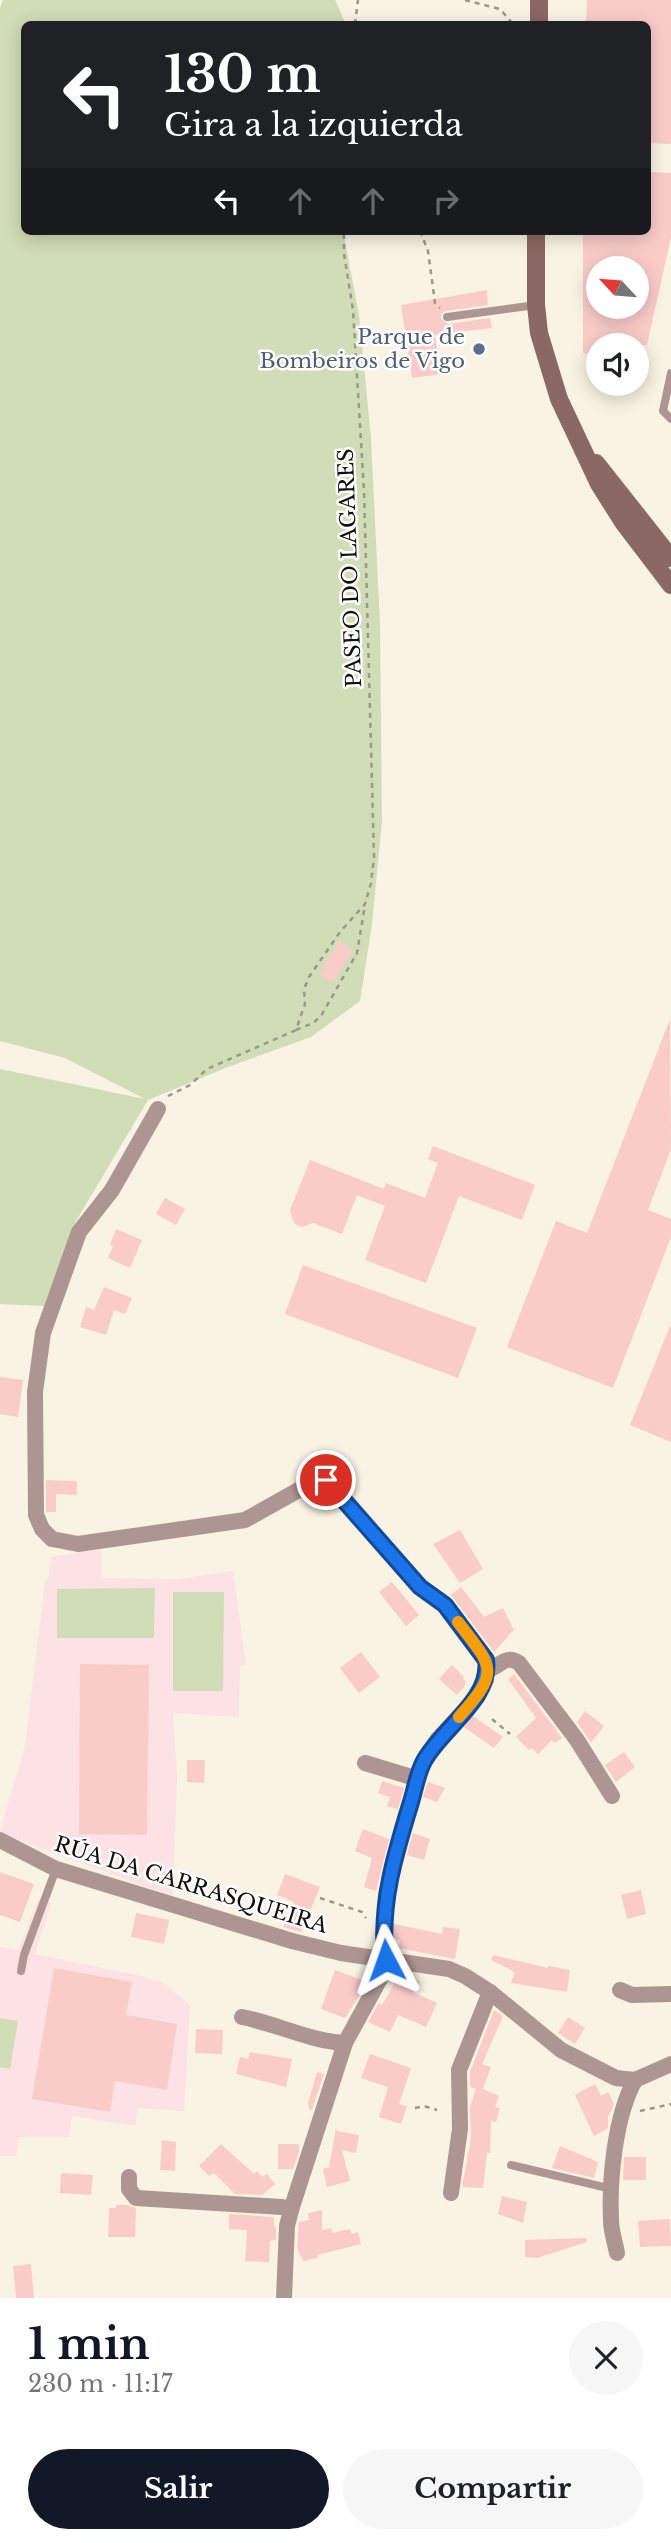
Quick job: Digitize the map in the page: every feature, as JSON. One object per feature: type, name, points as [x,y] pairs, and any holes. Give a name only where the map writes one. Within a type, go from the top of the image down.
[{"type":"main road","points":[[539,0],[539,21]]},
{"type":"main road","points":[[536,235],[536,305],[545,360],[559,399],[599,484],[671,596]]},
{"type":"main road","points":[[586,453],[608,476],[666,552],[671,566]]},
{"type":"main road","points":[[635,539],[671,584]]},
{"type":"street","points":[[158,1109],[112,1190],[79,1231],[43,1333],[36,1392],[35,1474],[36,1515],[42,1529],[52,1539],[78,1545],[245,1520],[292,1496],[313,1479],[320,1478],[331,1484],[420,1587],[445,1605],[486,1660],[488,1670],[478,1696],[437,1740],[422,1764],[387,1895],[383,1937],[386,1960],[381,1977],[345,2043],[291,2210],[284,2298]]},
{"type":"street","points":[[488,1670],[506,1659],[519,1663],[577,1740],[612,1796]]},
{"type":"street","points":[[365,1763],[418,1779]]},
{"type":"street","name":"RÚA DA CARRASQUEIRA","points":[[0,1840],[56,1869],[292,1941],[341,1953],[449,1969],[490,1992],[561,2050],[616,2078],[635,2080]]},
{"type":"street","points":[[620,1990],[632,1995],[671,1994]]},
{"type":"street","points":[[452,2193],[460,2129],[458,2070],[490,1992]]},
{"type":"street","points":[[242,2017],[268,2022],[327,2042],[345,2043]]},
{"type":"street","points":[[617,2253],[611,2222],[612,2189],[627,2094],[635,2080],[671,2063]]},
{"type":"street","points":[[129,2177],[129,2189],[136,2198],[282,2207],[291,2210]]},
{"type":"lane","points":[[447,317],[536,305]]},
{"type":"lane","points":[[671,373],[663,411],[671,419]]},
{"type":"lane","points":[[21,1971],[24,1955],[56,1869]]},
{"type":"lane","points":[[511,2165],[612,2189]]},
{"type":"path","points":[[355,21],[358,0]]},
{"type":"path","points":[[465,0],[500,9],[510,21]]},
{"type":"path","name":"PASEO DO LAGARES","points":[[158,1109],[163,1099],[190,1085],[207,1069],[313,1024],[321,1016],[357,953],[374,857],[368,565],[353,310],[344,254],[344,235]]},
{"type":"path","points":[[422,235],[428,251],[435,303],[447,317]]},
{"type":"path","name":"PASEO DO LAGARES","points":[[296,1030],[305,1004],[304,989],[309,976],[340,932],[365,904]]},
{"type":"path","points":[[492,1719],[510,1734]]},
{"type":"path","points":[[320,1898],[362,1912],[366,1918]]},
{"type":"path","points":[[623,2115],[671,2104]]},
{"type":"path","points":[[415,2108],[424,2106],[437,2110]]},
{"type":"shaded area","points":[[101,1549],[102,1578],[179,1579],[233,1571],[246,1665],[240,1666],[239,1717],[173,1713],[177,1777],[173,1896],[31,1845],[0,1831],[25,1746],[45,1581],[48,1580],[51,1557]]},
{"type":"shaded area","points":[[38,1899],[51,1903],[35,1954],[145,1977],[163,1983],[190,2005],[184,2111],[138,2108],[135,2126],[72,2116],[69,2137],[19,2137],[16,2156],[0,2156],[0,1947],[19,1950]]},
{"type":"green space","points":[[3,0],[335,0],[344,21],[21,21],[21,235],[344,235],[359,315],[371,438],[380,625],[382,821],[372,924],[360,1001],[311,1037],[148,1100],[75,1223],[44,1306],[0,1304],[0,1069],[145,1099],[65,1058],[0,1041],[0,8]]},
{"type":"green space","points":[[155,1588],[154,1638],[57,1638],[57,1589]]},
{"type":"green space","points":[[173,1592],[224,1592],[223,1691],[173,1691]]},
{"type":"green space","points":[[0,2018],[18,2021],[10,2069],[0,2067]]},
{"type":"building","points":[[587,0],[671,0],[671,144],[651,143],[651,21],[586,21]]},
{"type":"building","points":[[651,172],[671,173],[671,237],[649,336],[649,333],[586,333],[586,353],[583,353],[583,235],[651,235]]},
{"type":"building","points":[[487,290],[488,305],[445,311],[441,314],[441,319],[448,324],[490,318],[492,328],[435,335],[441,374],[412,378],[401,305]]},
{"type":"building","points":[[339,941],[353,950],[333,983],[319,975]]},
{"type":"building","points":[[670,1019],[671,1149],[648,1210],[671,1219],[671,1237],[613,1388],[507,1347],[556,1221],[587,1233]]},
{"type":"building","points":[[433,1146],[535,1185],[522,1220],[459,1196],[426,1283],[365,1260],[385,1206],[357,1195],[342,1234],[313,1223],[302,1227],[295,1224],[290,1210],[310,1160],[384,1189],[386,1183],[425,1198],[438,1163],[428,1159]]},
{"type":"building","points":[[165,1198],[185,1209],[176,1225],[156,1214]]},
{"type":"building","points":[[116,1229],[142,1240],[130,1268],[108,1258]]},
{"type":"building","points":[[303,1265],[477,1328],[458,1378],[285,1314]]},
{"type":"building","points":[[104,1287],[132,1298],[125,1314],[114,1310],[106,1335],[80,1327],[86,1307],[94,1310]]},
{"type":"building","points":[[671,1326],[671,1442],[630,1425]]},
{"type":"building","points":[[0,1377],[23,1380],[18,1417],[0,1414]]},
{"type":"building","points":[[46,1480],[77,1481],[77,1495],[56,1494],[56,1512],[46,1512]]},
{"type":"building","points":[[460,1530],[483,1569],[460,1583],[433,1544]]},
{"type":"building","points":[[392,1582],[419,1615],[406,1626],[379,1592]]},
{"type":"building","points":[[461,1587],[484,1617],[503,1608],[514,1630],[494,1652],[451,1595]]},
{"type":"building","points":[[361,1652],[380,1677],[359,1693],[340,1668]]},
{"type":"building","points":[[80,1664],[149,1665],[147,1835],[79,1834]]},
{"type":"building","points":[[452,1665],[465,1681],[465,1686],[457,1695],[439,1679]]},
{"type":"building","points":[[514,1674],[562,1738],[555,1743],[552,1740],[538,1754],[532,1748],[529,1750],[516,1737],[536,1718],[508,1679]]},
{"type":"building","points":[[585,1711],[604,1726],[591,1743],[577,1722]]},
{"type":"building","points":[[473,1716],[503,1737],[494,1748],[464,1727]]},
{"type":"building","points":[[624,1752],[635,1767],[616,1782],[605,1765]]},
{"type":"building","points":[[187,1760],[205,1760],[204,1783],[187,1782]]},
{"type":"building","points":[[382,1781],[404,1788],[398,1809],[387,1806],[390,1797],[378,1793]]},
{"type":"building","points":[[428,1782],[445,1788],[437,1802],[423,1797]]},
{"type":"building","points":[[363,1829],[389,1839],[376,1891],[364,1887],[372,1858],[355,1851]]},
{"type":"building","points":[[413,1833],[430,1839],[424,1860],[407,1855]]},
{"type":"building","points":[[0,1872],[34,1884],[20,1922],[0,1915]]},
{"type":"building","points":[[285,1874],[320,1887],[301,1932],[283,1927],[294,1902],[277,1895]]},
{"type":"building","points":[[641,1890],[646,1914],[627,1919],[621,1895]]},
{"type":"building","points":[[136,1913],[169,1920],[164,1944],[131,1937]]},
{"type":"building","points":[[394,1924],[442,1934],[443,1927],[460,1929],[455,1959],[399,1948],[400,1940],[394,1939]]},
{"type":"building","points":[[493,1955],[548,1968],[570,1970],[567,1992],[511,1983],[515,1972],[491,1960]]},
{"type":"building","points":[[54,1968],[132,1982],[126,2015],[177,2024],[167,2090],[115,2081],[110,2112],[32,2099]]},
{"type":"building","points":[[335,1970],[362,1980],[357,1993],[360,1994],[345,2018],[321,2009]]},
{"type":"building","points":[[407,1974],[420,1982],[413,1992],[437,2003],[426,2027],[398,2015],[390,2032],[368,2022],[379,2003],[382,2005],[397,1979],[402,1983]]},
{"type":"building","points":[[494,2010],[503,2016],[482,2064],[491,2067],[483,2089],[499,2096],[495,2107],[500,2108],[496,2122],[491,2120],[490,2153],[487,2153],[483,2188],[462,2187],[471,2138],[470,2107],[476,2089],[470,2087],[470,2072]]},
{"type":"building","points":[[568,2017],[585,2028],[575,2044],[558,2033]]},
{"type":"building","points":[[196,2029],[223,2030],[222,2054],[195,2053]]},
{"type":"building","points":[[250,2052],[292,2059],[286,2087],[236,2074],[240,2057],[248,2059]]},
{"type":"building","points":[[370,2054],[411,2068],[399,2104],[407,2106],[401,2124],[379,2117],[388,2087],[361,2078]]},
{"type":"building","points":[[317,2072],[324,2074],[312,2110],[309,2109],[308,2103]]},
{"type":"building","points":[[595,2084],[601,2096],[608,2092],[614,2104],[608,2117],[608,2128],[594,2136],[575,2095]]},
{"type":"building","points":[[336,2128],[337,2131],[359,2135],[356,2153],[342,2150],[350,2181],[327,2187],[323,2169],[329,2167]]},
{"type":"building","points":[[162,2140],[176,2142],[175,2171],[160,2170]]},
{"type":"building","points":[[221,2144],[254,2174],[257,2171],[262,2177],[267,2174],[275,2184],[262,2195],[235,2194],[214,2173],[209,2176],[199,2166]]},
{"type":"building","points":[[278,2144],[299,2144],[293,2169],[278,2169]]},
{"type":"building","points":[[560,2146],[598,2162],[594,2178],[552,2168]]},
{"type":"building","points":[[624,2157],[646,2157],[646,2180],[623,2180]]},
{"type":"building","points":[[61,2173],[93,2175],[91,2195],[60,2193]]},
{"type":"building","points":[[502,2196],[527,2202],[523,2223],[498,2214]]},
{"type":"building","points":[[116,2205],[136,2208],[135,2237],[108,2237],[109,2208],[116,2208]]},
{"type":"building","points":[[322,2210],[322,2230],[331,2228],[332,2233],[350,2229],[351,2234],[358,2232],[361,2244],[303,2261],[297,2248],[299,2222],[309,2220],[308,2213]]},
{"type":"building","points":[[229,2214],[274,2217],[276,2240],[270,2241],[269,2262],[245,2261],[247,2230],[229,2229]]},
{"type":"building","points":[[670,2219],[671,2246],[640,2247],[638,2221]]},
{"type":"building","points":[[586,2238],[587,2242],[537,2258],[525,2257],[525,2240]]},
{"type":"building","points":[[31,2264],[34,2298],[16,2298],[13,2266]]},
{"type":"slow traffic","points":[[458,1622],[486,1660],[488,1670],[478,1696],[459,1717]]},
{"type":"place","name":"Parque de Bombeiros de Vigo","points":[[479,349]]},
{"type":"route","points":[[326,1480],[420,1587],[445,1605],[486,1660],[488,1670],[478,1696],[437,1740],[422,1764],[387,1895],[383,1937],[386,1960]]}]
